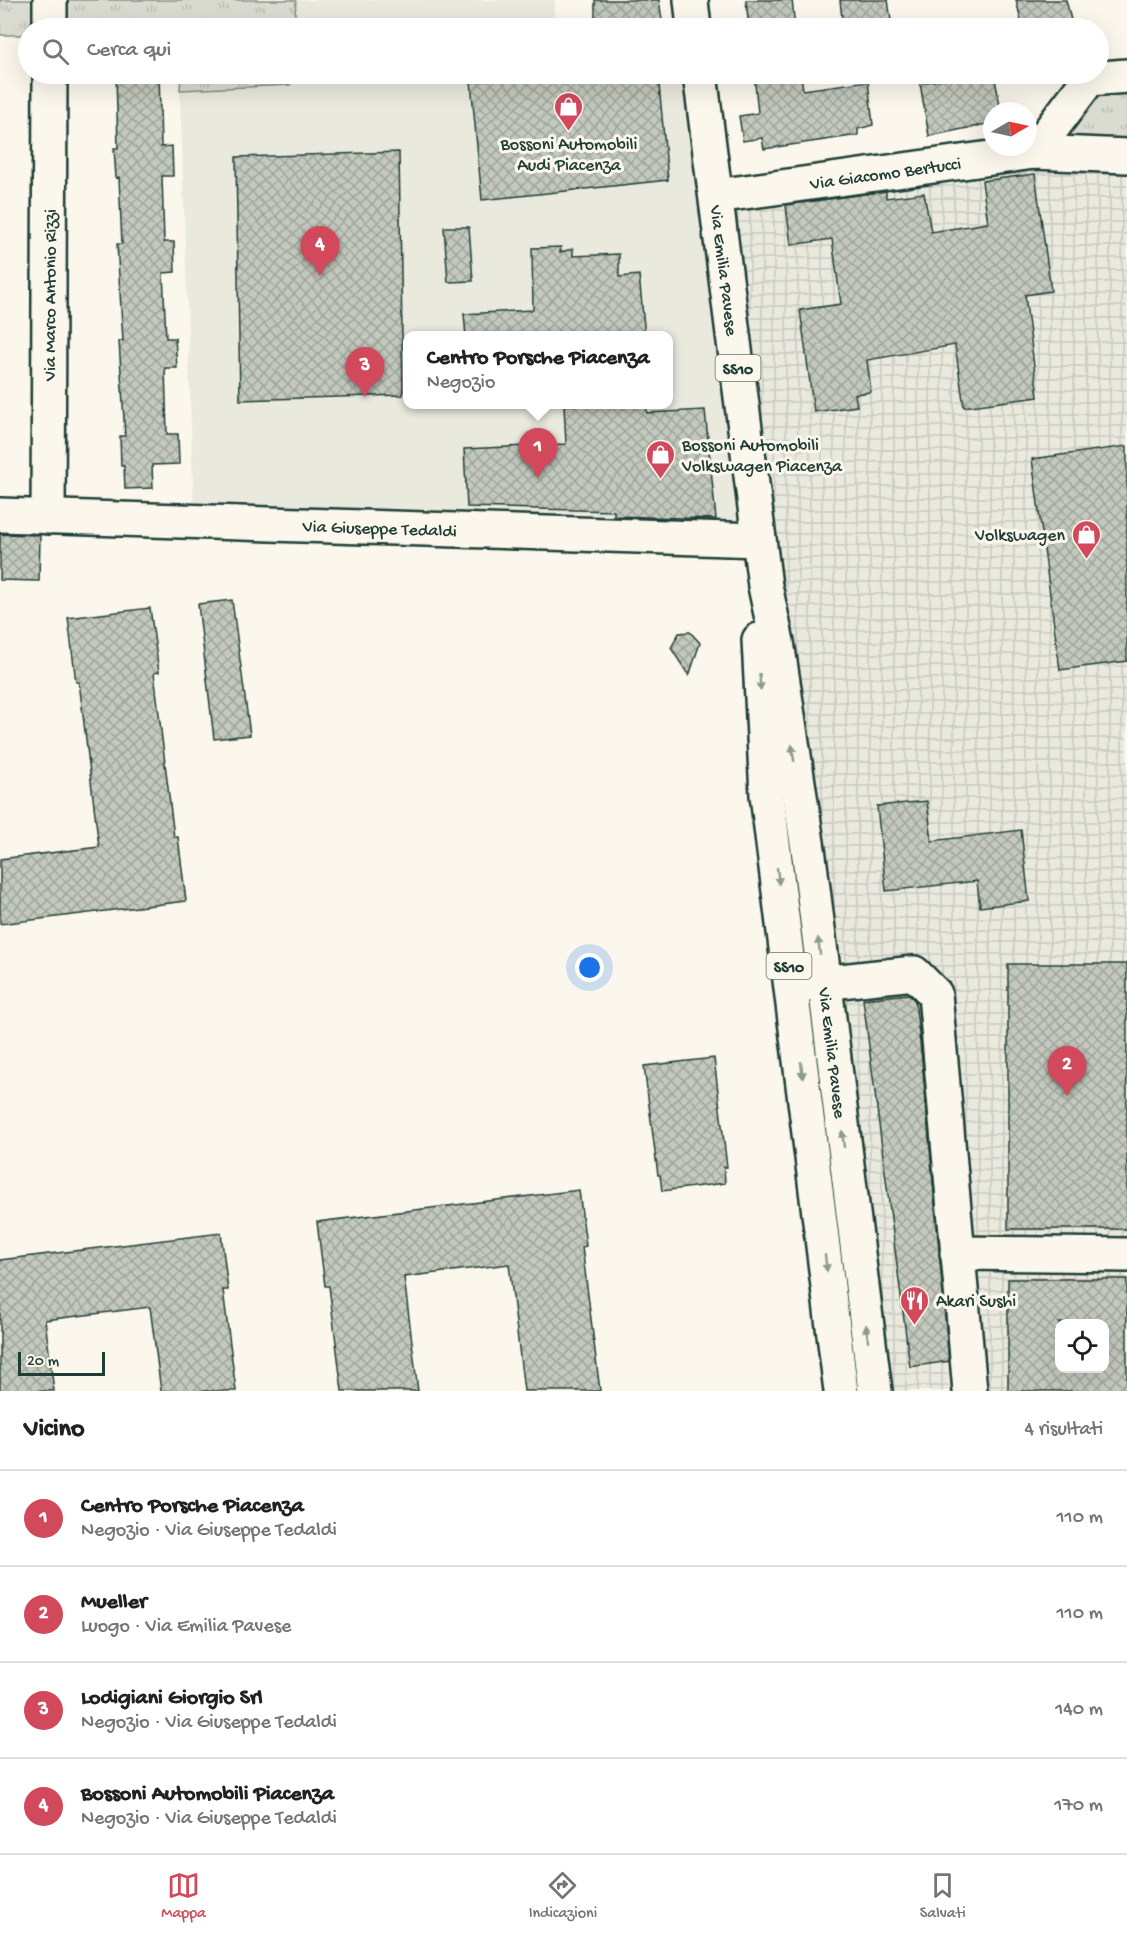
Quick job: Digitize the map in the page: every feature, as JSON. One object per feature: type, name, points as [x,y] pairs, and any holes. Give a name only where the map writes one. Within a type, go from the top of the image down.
[{"type":"main road","points":[[50,0],[50,18]]},
{"type":"main road","points":[[691,0],[693,18]]},
{"type":"main road","points":[[1109,77],[1127,76]]},
{"type":"main road","name":"Via Marco Antonio Rizzi","points":[[48,517],[50,84]]},
{"type":"main road","name":"Via Emilia Pavese","points":[[701,84],[759,540],[808,856],[875,1391]]},
{"type":"main road","points":[[1037,148],[1085,84]]},
{"type":"main road","name":"Via Giacomo Bertucci","points":[[1037,152],[1127,156]]},
{"type":"main road","name":"Via Giacomo Bertucci","points":[[716,196],[1005,156]]},
{"type":"main road","name":"Via Giuseppe Tedaldi","points":[[0,515],[759,540]]},
{"type":"main road","name":"Via Emilia Pavese","points":[[759,540],[759,674],[767,795],[841,1391]]},
{"type":"main road","points":[[792,986],[914,974],[935,994],[970,1391]]},
{"type":"main road","points":[[957,1253],[1127,1255]]},
{"type":"shaded area","points":[[296,0],[555,0],[554,18],[295,18]]},
{"type":"shaded area","points":[[289,84],[696,84],[756,541],[194,517],[180,90]]},
{"type":"shaded area","points":[[1127,146],[1127,1391],[854,1391],[756,541],[709,201]]},
{"type":"green space","points":[[0,0],[296,0],[295,18],[18,18],[18,35],[0,35]]},
{"type":"green space","points":[[1127,81],[1127,146],[1037,150],[1037,143],[1087,84],[1109,84],[1109,82]]},
{"type":"green space","points":[[180,84],[290,84],[290,85],[180,90]]},
{"type":"building","points":[[595,0],[659,0],[662,18],[595,18]]},
{"type":"building","points":[[746,0],[792,0],[794,18],[748,18]]},
{"type":"building","points":[[840,0],[888,0],[891,18],[842,18]]},
{"type":"building","points":[[1016,0],[1066,0],[1070,18],[1020,18]]},
{"type":"building","points":[[116,84],[159,84],[161,147],[172,146],[173,176],[162,176],[164,242],[174,242],[175,272],[163,273],[166,338],[175,338],[177,368],[165,368],[167,434],[178,434],[179,464],[152,465],[153,488],[125,489],[124,466],[121,466],[120,436],[125,436],[119,341],[123,341],[117,244],[122,244],[119,177],[116,178],[114,148],[118,148]]},
{"type":"building","name":"Bossoni Automobili Audi Piacenza","points":[[471,84],[659,84],[668,180],[482,200]]},
{"type":"building","points":[[755,84],[802,84],[803,90],[846,84],[868,84],[873,125],[858,129],[858,135],[764,149],[762,138],[743,141],[739,116],[758,113]]},
{"type":"building","points":[[920,84],[996,84],[999,102],[983,102],[983,125],[929,136]]},
{"type":"building","points":[[399,152],[403,395],[240,400],[236,157]]},
{"type":"building","points":[[1035,174],[1051,291],[1025,295],[1038,397],[964,407],[955,345],[867,360],[871,392],[855,394],[857,406],[814,412],[800,310],[841,304],[832,239],[791,245],[786,205],[886,191],[886,198],[924,193],[931,232],[988,223],[982,181]]},
{"type":"building","points":[[444,227],[469,227],[473,281],[448,282]]},
{"type":"building","points":[[561,247],[560,252],[573,249],[573,256],[619,254],[619,277],[639,275],[645,331],[466,331],[464,314],[533,310],[532,248]]},
{"type":"building","points":[[564,409],[646,409],[647,413],[705,410],[716,519],[614,516],[614,511],[467,507],[464,449],[566,444]]},
{"type":"building","name":"Volkswagen","points":[[1127,446],[1127,661],[1060,670],[1032,459]]},
{"type":"building","points":[[0,534],[40,535],[39,581],[0,580]]},
{"type":"building","points":[[232,600],[250,735],[214,739],[198,604]]},
{"type":"building","points":[[150,608],[159,672],[154,673],[174,837],[178,837],[186,901],[0,924],[0,859],[99,847],[79,682],[76,682],[68,618]]},
{"type":"building","points":[[690,632],[700,643],[689,676],[671,648],[679,633]]},
{"type":"building","points":[[927,801],[932,841],[1021,830],[1029,901],[980,907],[977,881],[886,891],[877,806]]},
{"type":"building","points":[[1008,964],[1127,964],[1127,1229],[1008,1229]]},
{"type":"building","points":[[909,994],[915,1001],[922,1060],[949,1361],[910,1367],[863,999]]},
{"type":"building","points":[[714,1058],[727,1167],[724,1167],[725,1183],[662,1191],[644,1066]]},
{"type":"building","points":[[579,1190],[586,1246],[582,1247],[600,1391],[524,1391],[509,1264],[404,1277],[418,1391],[342,1391],[329,1286],[325,1286],[317,1222]]},
{"type":"building","points":[[221,1233],[228,1290],[223,1290],[236,1391],[161,1391],[150,1307],[45,1320],[54,1391],[0,1391],[0,1260]]},
{"type":"building","points":[[1008,1279],[1127,1279],[1127,1391],[1008,1391]]},
{"type":"place","name":"Bossoni Automobili Audi Piacenza","points":[[569,132]]},
{"type":"place","name":"Bossoni Automobili Piacenza","points":[[320,276]]},
{"type":"place","name":"Lodigiani Giorgio Srl","points":[[365,397]]},
{"type":"place","name":"Centro Porsche Piacenza","points":[[538,478]]},
{"type":"place","name":"Bossoni Automobili Volkswagen Piacenza","points":[[661,480]]},
{"type":"place","name":"Volkswagen","points":[[1086,560]]},
{"type":"place","name":"Mueller","points":[[1067,1096]]},
{"type":"place","name":"Akari Sushi","points":[[915,1326]]}]
